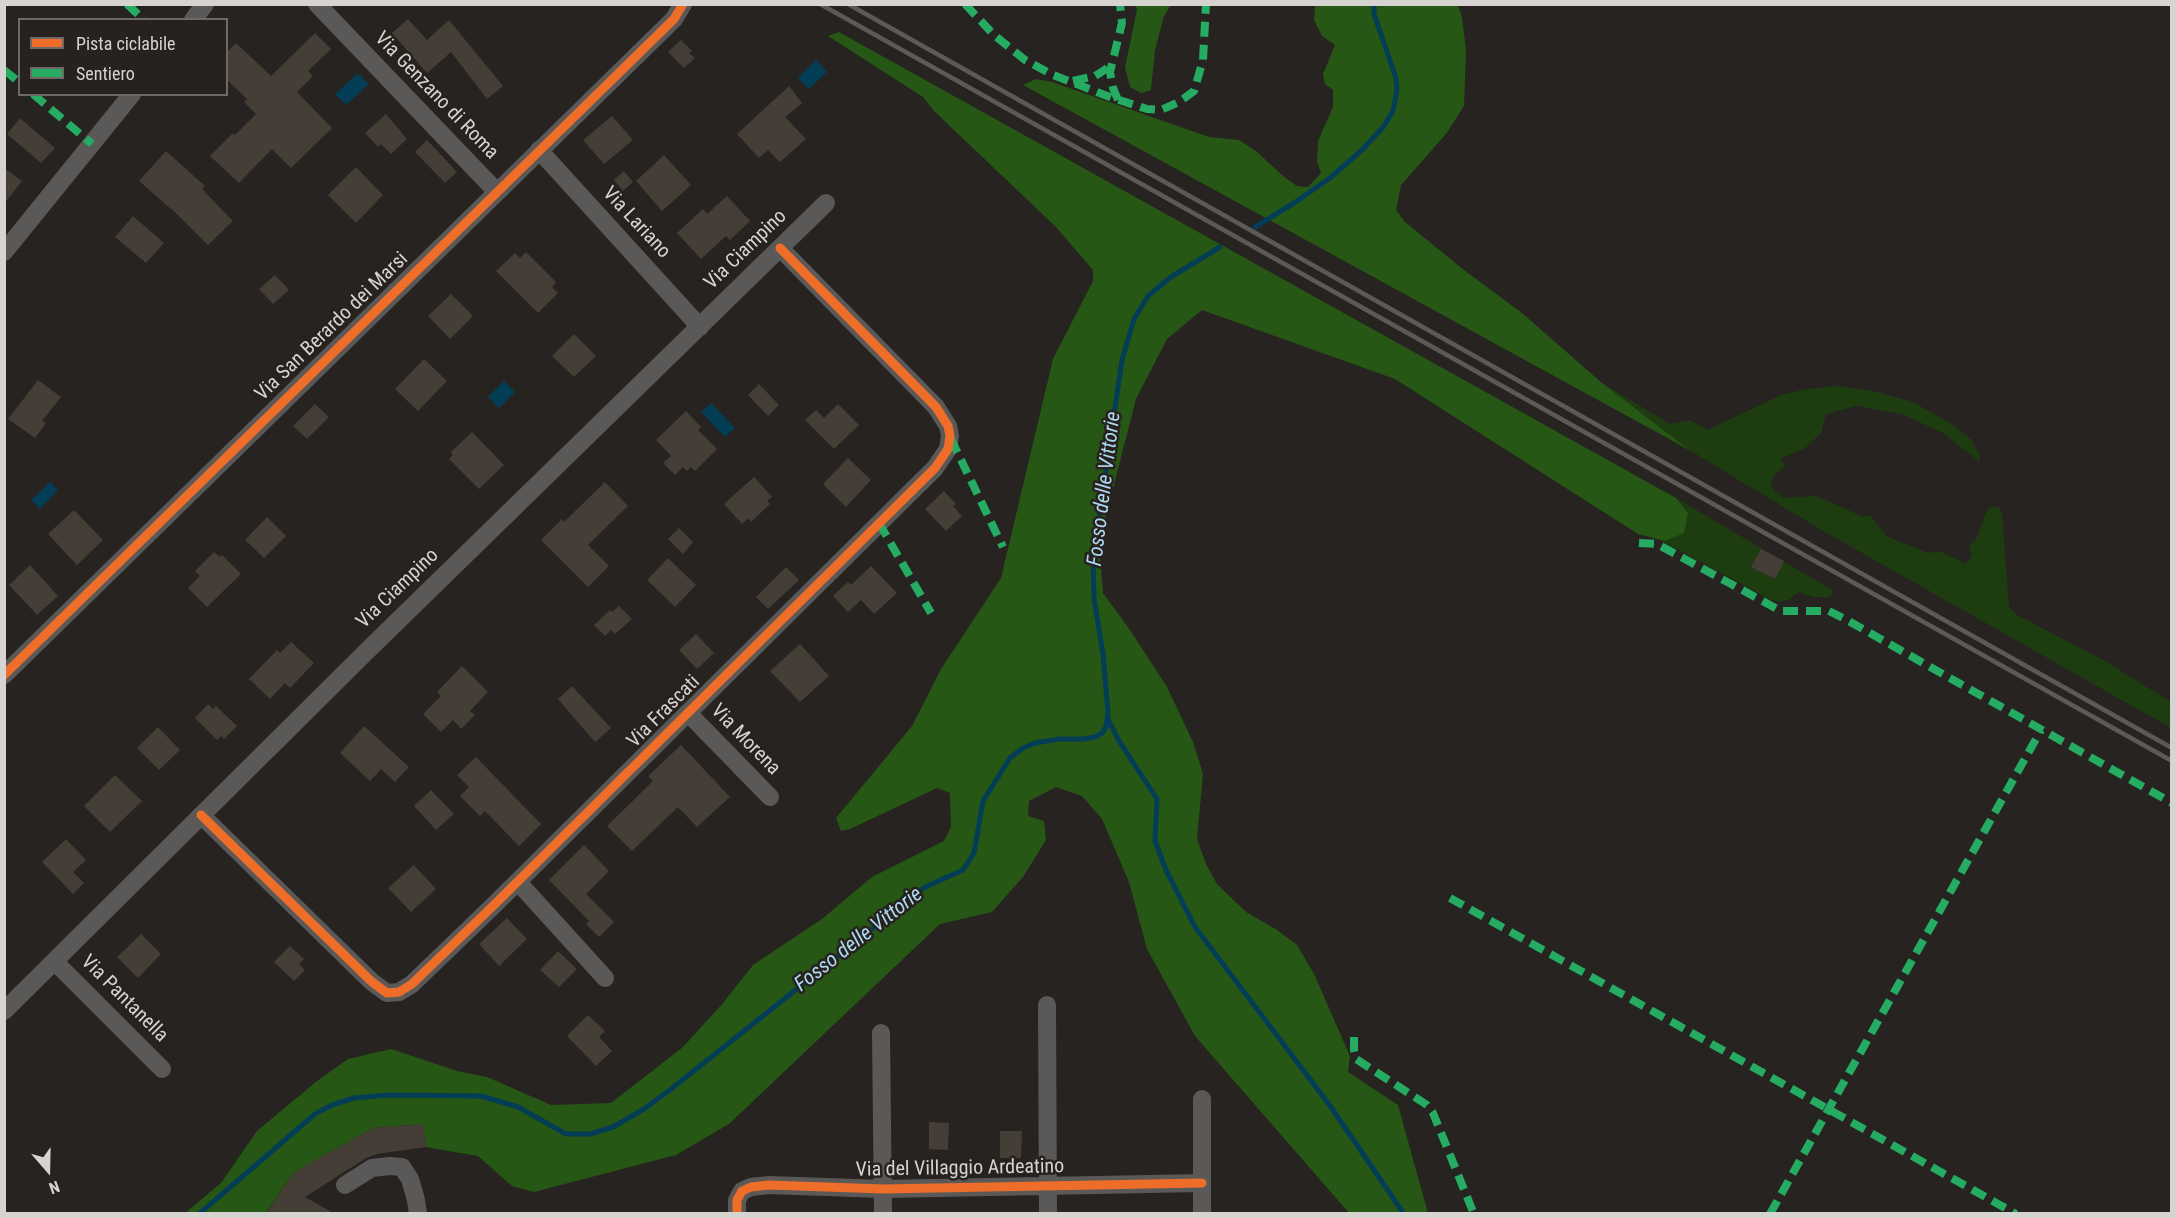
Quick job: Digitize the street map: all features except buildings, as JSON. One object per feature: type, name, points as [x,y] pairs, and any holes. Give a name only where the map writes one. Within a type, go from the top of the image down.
[{"type":"street","points":[[194,18],[205,4]]},
{"type":"street","name":"Via Genzano di Roma","points":[[317,4],[497,192]]},
{"type":"street","name":"Via San Berardo dei Marsi","points":[[4,675],[674,19],[683,4]]},
{"type":"street","points":[[4,252],[11,229],[130,96]]},
{"type":"street","name":"Via Lariano","points":[[539,150],[700,327]]},
{"type":"street","name":"Via Ciampino","points":[[4,1011],[826,203]]},
{"type":"street","name":"Via Frascati","points":[[201,815],[372,982],[387,993],[399,992],[412,984],[518,882],[935,468],[948,449],[950,436],[948,426],[936,407],[780,248]]},
{"type":"street","name":"Via Morena","points":[[688,713],[770,797]]},
{"type":"street","points":[[518,882],[605,978]]},
{"type":"street","name":"Via Pantanella","points":[[54,961],[162,1069]]},
{"type":"street","points":[[1047,1005],[1048,1214]]},
{"type":"street","points":[[881,1033],[884,1214]]},
{"type":"street","points":[[1202,1099],[1202,1214]]},
{"type":"street","points":[[345,1185],[372,1168],[402,1167],[410,1179],[418,1214]]},
{"type":"street","name":"Via del Villaggio Ardeatino","points":[[737,1214],[737,1200],[740,1194],[751,1187],[760,1185],[883,1189],[1202,1183]]},
{"type":"green space","points":[[1135,5],[1171,5],[1164,16],[1155,50],[1151,90],[1141,93],[1130,87],[1125,67],[1137,10]]},
{"type":"green space","points":[[1315,5],[1458,5],[1462,17],[1466,50],[1464,106],[1446,134],[1401,185],[1396,210],[1405,222],[1522,313],[1602,383],[1691,451],[1023,85],[1036,79],[1052,82],[1209,137],[1239,140],[1256,151],[1297,186],[1308,187],[1321,173],[1317,161],[1318,141],[1333,107],[1333,90],[1325,84],[1323,74],[1335,45],[1322,36],[1314,20]]},
{"type":"green space","points":[[839,32],[1676,498],[1688,513],[1684,533],[1665,541],[1638,534],[1395,379],[1202,310],[1167,339],[1136,399],[1099,543],[1103,593],[1167,687],[1193,742],[1203,774],[1197,839],[1206,864],[1217,884],[1246,912],[1297,945],[1314,974],[1350,1056],[1348,1072],[1398,1105],[1428,1213],[1349,1213],[1195,1036],[1147,949],[1129,882],[1102,819],[1082,796],[1056,787],[1029,801],[1028,816],[1044,821],[1046,840],[1023,877],[992,912],[940,924],[729,1124],[676,1155],[534,1192],[512,1186],[478,1156],[426,1147],[422,1124],[373,1128],[293,1173],[266,1213],[184,1214],[221,1183],[257,1131],[317,1081],[348,1059],[391,1049],[457,1071],[487,1077],[551,1105],[611,1103],[683,1047],[723,1003],[753,965],[822,919],[872,877],[944,841],[951,827],[950,793],[937,788],[850,829],[841,831],[836,818],[912,726],[941,669],[1001,578],[1053,359],[1093,281],[1093,270],[1056,227],[934,111],[923,97],[828,36]]},
{"type":"green space","points":[[1602,383],[1670,424],[1690,420],[1708,430],[1781,395],[1806,389],[1838,386],[1874,391],[1913,402],[1950,423],[1971,439],[1980,457],[1980,462],[1943,433],[1902,414],[1856,406],[1826,414],[1821,433],[1805,448],[1780,459],[1785,466],[1774,476],[1770,486],[1783,498],[1817,496],[1861,516],[1871,516],[1886,536],[1928,553],[1940,551],[1966,564],[1972,555],[1969,545],[1976,539],[1987,510],[1999,507],[2002,513],[2009,607],[2017,615],[2105,661],[2171,702],[2171,728],[1818,528],[1691,451]]},
{"type":"green space","points":[[1676,498],[1834,591],[1830,597],[1813,597],[1799,592],[1788,600],[1778,602],[1658,539],[1665,541],[1688,513]]},
{"type":"water","points":[[816,60],[827,72],[809,89],[798,78]]},
{"type":"water","points":[[358,73],[369,84],[346,105],[335,94]]},
{"type":"water","points":[[504,381],[515,392],[499,408],[488,397]]},
{"type":"water","points":[[711,403],[735,428],[725,437],[701,412]]},
{"type":"water","points":[[50,482],[58,490],[40,509],[31,500]]},
{"type":"waterway","name":"Fosso delle Vittorie","points":[[1255,227],[1330,178],[1362,150],[1384,126],[1393,111],[1397,90],[1396,78],[1374,14],[1374,4]]},
{"type":"waterway","name":"Fosso delle Vittorie","points":[[199,1214],[315,1114],[332,1105],[354,1098],[388,1095],[481,1096],[518,1107],[566,1134],[590,1134],[613,1127],[644,1109],[671,1089],[925,887],[963,870],[974,853],[983,801],[1010,758],[1023,748],[1035,743],[1095,737],[1106,727],[1108,712],[1103,654],[1094,598],[1093,558],[1122,360],[1134,319],[1148,296],[1171,277],[1220,247]]},
{"type":"waterway","points":[[1108,719],[1119,741],[1157,799],[1155,841],[1166,870],[1195,927],[1331,1107],[1404,1214]]},
{"type":"railway","points":[[820,4],[2172,761]]},
{"type":"railway","points":[[848,4],[2172,748]]},
{"type":"marked path","points":[[127,4],[142,18]]},
{"type":"marked path","points":[[965,4],[994,35],[1025,60],[1053,75],[1110,97],[1147,109],[1161,110],[1179,102],[1194,91],[1203,60],[1206,4]]},
{"type":"marked path","points":[[1118,100],[1110,72],[1122,23],[1120,4]]},
{"type":"marked path","points":[[1073,81],[1095,76],[1106,69],[1111,62]]},
{"type":"marked path","points":[[4,70],[18,81]]},
{"type":"marked path","points":[[35,96],[92,144]]},
{"type":"marked path","points":[[951,439],[1003,547]]},
{"type":"marked path","points":[[879,523],[931,613]]},
{"type":"marked path","points":[[1639,543],[1657,544],[1781,611],[1829,611],[2172,803]]},
{"type":"marked path","points":[[1770,1214],[2041,730]]},
{"type":"marked path","points":[[1450,898],[2016,1214]]},
{"type":"marked path","points":[[1354,1037],[1356,1059],[1427,1105],[1433,1113],[1474,1214]]},
{"type":"cycle path","points":[[4,675],[674,19],[683,4]]},
{"type":"cycle path","points":[[201,815],[372,982],[387,993],[399,992],[412,984],[495,904],[935,468],[948,449],[950,436],[948,426],[936,407],[780,248]]},
{"type":"cycle path","points":[[737,1214],[737,1200],[742,1191],[751,1187],[769,1185],[883,1189],[1202,1183]]}]
